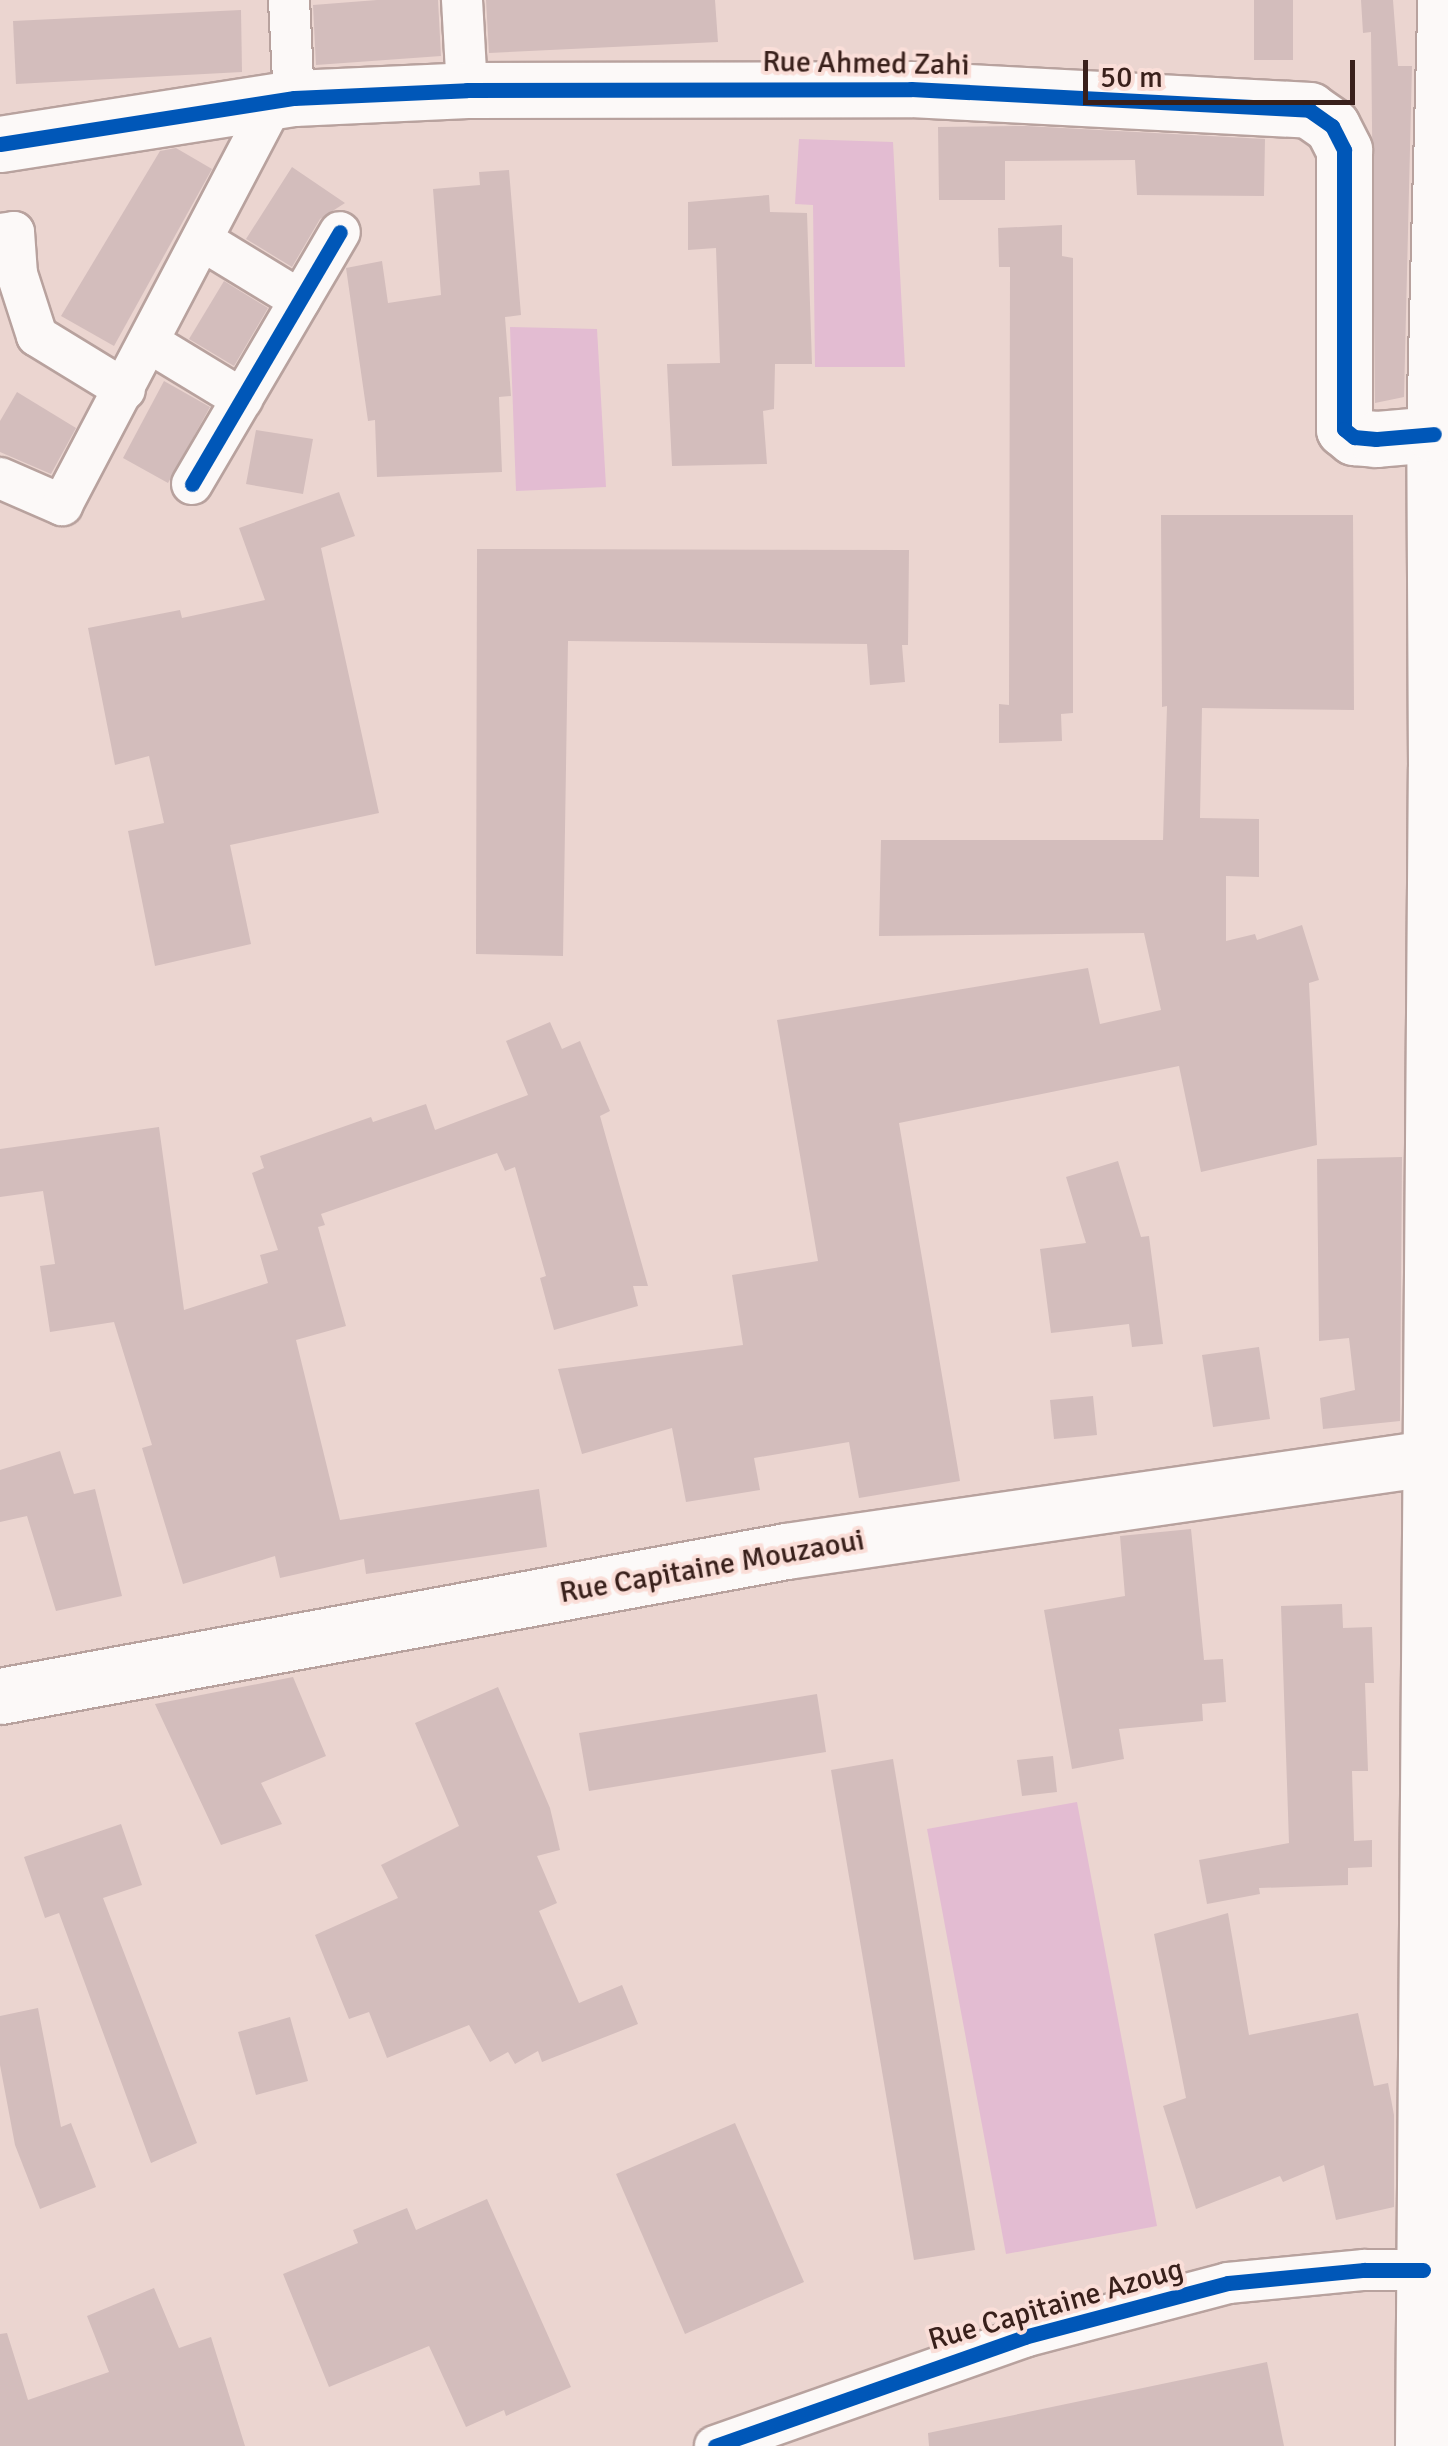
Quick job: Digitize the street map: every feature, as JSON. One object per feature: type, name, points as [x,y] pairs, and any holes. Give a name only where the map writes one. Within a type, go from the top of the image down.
[{"type":"main road","points":[[1431,2426],[1438,1459],[1434,434],[1446,4]]},
{"type":"main road","name":"Rue Ahmed Zahi","points":[[0,144],[284,99],[467,90],[911,90],[1309,110],[1332,126],[1344,150],[1344,429],[1354,438],[1434,434]]},
{"type":"main road","name":"Rue Capitaine Mouzaoui","points":[[0,1696],[786,1552],[1438,1459]]},
{"type":"street","points":[[0,478],[62,506],[284,99],[289,0]]},
{"type":"street","points":[[462,0],[467,90]]},
{"type":"street","points":[[0,234],[14,232],[17,274],[38,336],[124,390]]},
{"type":"street","points":[[192,484],[340,232]]},
{"type":"street","points":[[205,242],[300,300]]},
{"type":"street","points":[[150,343],[242,399]]},
{"type":"street","name":"Rue Capitaine Azoug","points":[[715,2446],[1024,2337],[1228,2284],[1364,2270],[1431,2236]]},
{"type":"shaded area","points":[[799,139],[893,142],[905,367],[815,367],[813,205],[795,204]]},
{"type":"shaded area","points":[[510,327],[597,329],[606,487],[516,491]]},
{"type":"shaded area","points":[[1077,1802],[1157,2226],[1006,2254],[927,1829]]},
{"type":"building","points":[[438,0],[441,56],[316,65],[313,5]]},
{"type":"building","points":[[486,0],[715,0],[718,42],[489,53]]},
{"type":"building","points":[[1254,0],[1293,0],[1293,60],[1254,60]]},
{"type":"building","points":[[1361,0],[1393,0],[1398,66],[1412,66],[1404,397],[1375,403],[1371,32],[1363,33]]},
{"type":"building","points":[[241,10],[242,72],[16,84],[13,21]]},
{"type":"building","points":[[1026,126],[1265,139],[1264,196],[1137,195],[1135,160],[1005,161],[1005,200],[939,200],[938,127]]},
{"type":"building","points":[[176,148],[212,169],[114,346],[61,316],[160,151]]},
{"type":"building","points":[[292,167],[345,203],[320,219],[292,267],[246,239]]},
{"type":"building","points":[[509,170],[521,315],[505,317],[511,396],[499,397],[502,472],[377,477],[375,420],[368,421],[346,268],[382,261],[388,303],[441,295],[433,189],[480,185],[479,172]]},
{"type":"building","points":[[769,195],[770,212],[807,213],[812,364],[775,364],[774,409],[763,411],[767,464],[672,466],[667,364],[720,363],[716,248],[688,250],[688,202]]},
{"type":"building","points":[[1062,225],[1062,256],[1073,258],[1073,713],[1061,714],[1062,741],[999,743],[999,704],[1009,705],[1010,267],[999,267],[998,228]]},
{"type":"building","points":[[224,281],[268,308],[234,366],[189,339]]},
{"type":"building","points":[[164,381],[210,407],[168,483],[123,458]]},
{"type":"building","points":[[17,392],[76,428],[51,474],[0,452],[0,421]]},
{"type":"building","points":[[256,430],[313,439],[303,494],[246,484]]},
{"type":"building","points":[[339,492],[355,536],[321,548],[379,813],[230,845],[251,944],[155,966],[128,831],[164,823],[149,756],[115,765],[88,628],[180,610],[182,618],[265,600],[239,528]]},
{"type":"building","points":[[1161,515],[1353,515],[1354,710],[1202,708],[1200,818],[1259,819],[1259,877],[1226,876],[1226,941],[1255,934],[1257,940],[1302,925],[1319,980],[1309,983],[1317,1145],[1201,1172],[1179,1066],[899,1123],[960,1481],[859,1498],[849,1442],[754,1458],[760,1490],[686,1502],[672,1428],[582,1454],[558,1369],[743,1345],[732,1275],[818,1261],[777,1020],[1088,968],[1100,1024],[1161,1010],[1144,933],[879,936],[881,840],[1163,840],[1167,706],[1162,707]]},
{"type":"building","points":[[477,549],[909,550],[908,645],[902,645],[905,682],[870,685],[867,644],[568,641],[563,956],[476,954]]},
{"type":"building","points":[[550,1022],[562,1049],[580,1041],[610,1111],[600,1116],[648,1286],[633,1286],[638,1306],[554,1330],[540,1278],[546,1276],[515,1167],[505,1171],[497,1153],[321,1214],[325,1225],[318,1227],[346,1326],[296,1340],[340,1520],[539,1489],[547,1547],[366,1574],[364,1559],[280,1578],[275,1556],[183,1584],[142,1448],[152,1445],[114,1322],[50,1332],[40,1266],[55,1264],[43,1191],[0,1197],[0,1149],[159,1127],[184,1310],[268,1283],[260,1255],[278,1250],[252,1173],[264,1168],[260,1156],[371,1117],[373,1122],[426,1104],[435,1130],[528,1095],[506,1041]]},
{"type":"building","points":[[1402,1157],[1400,1421],[1323,1429],[1320,1398],[1355,1390],[1349,1338],[1319,1341],[1317,1159]]},
{"type":"building","points":[[1118,1161],[1141,1237],[1149,1236],[1163,1344],[1132,1347],[1129,1324],[1051,1333],[1040,1249],[1086,1243],[1066,1177]]},
{"type":"building","points":[[1259,1347],[1270,1419],[1213,1427],[1202,1355]]},
{"type":"building","points":[[1093,1396],[1097,1435],[1054,1439],[1050,1400]]},
{"type":"building","points":[[60,1451],[74,1494],[95,1489],[122,1596],[56,1611],[27,1516],[0,1522],[0,1470]]},
{"type":"building","points":[[1191,1529],[1204,1660],[1223,1659],[1226,1702],[1202,1704],[1203,1721],[1119,1729],[1124,1759],[1072,1769],[1044,1610],[1125,1596],[1120,1536]]},
{"type":"building","points":[[1342,1604],[1343,1628],[1372,1627],[1374,1683],[1365,1683],[1368,1771],[1352,1771],[1354,1841],[1372,1840],[1372,1867],[1348,1868],[1348,1885],[1259,1888],[1260,1894],[1207,1904],[1199,1860],[1289,1843],[1281,1606]]},
{"type":"building","points":[[293,1677],[326,1756],[261,1783],[282,1824],[221,1845],[155,1704]]},
{"type":"building","points":[[498,1687],[550,1808],[560,1850],[537,1856],[557,1903],[539,1911],[579,2003],[622,1985],[638,2024],[542,2062],[538,2051],[515,2064],[508,2052],[490,2062],[469,2025],[387,2058],[369,2012],[349,2019],[315,1935],[398,1898],[381,1865],[459,1826],[415,1723]]},
{"type":"building","points":[[817,1694],[826,1752],[589,1791],[579,1733]]},
{"type":"building","points":[[1053,1756],[1057,1792],[1022,1796],[1017,1760]]},
{"type":"building","points":[[893,1759],[975,2250],[914,2260],[831,1770]]},
{"type":"building","points":[[121,1824],[142,1885],[103,1898],[197,2143],[151,2163],[59,1913],[45,1918],[24,1857]]},
{"type":"building","points":[[1228,1913],[1249,2035],[1358,2013],[1374,2086],[1388,2083],[1394,2115],[1394,2207],[1336,2220],[1324,2165],[1283,2182],[1280,2176],[1196,2209],[1163,2106],[1186,2098],[1154,1934]]},
{"type":"building","points":[[38,2008],[61,2127],[71,2123],[96,2187],[40,2209],[15,2145],[0,2065],[0,2016]]},
{"type":"building","points":[[290,2017],[308,2081],[256,2095],[238,2032]]},
{"type":"building","points":[[735,2123],[804,2282],[685,2334],[616,2174]]},
{"type":"building","points":[[487,2199],[571,2387],[506,2416],[504,2410],[466,2427],[429,2346],[329,2387],[283,2274],[358,2243],[353,2230],[407,2208],[416,2230]]},
{"type":"building","points":[[154,2288],[179,2348],[211,2337],[245,2446],[0,2446],[0,2334],[7,2333],[28,2400],[109,2372],[87,2316]]},
{"type":"building","points":[[1267,2362],[1284,2446],[929,2446],[928,2433]]},
{"type":"cycle path","points":[[0,144],[294,98],[467,90],[911,89],[1309,110],[1332,126],[1344,150],[1344,429],[1354,437],[1376,439],[1434,434]]},
{"type":"cycle path","points":[[192,484],[340,232]]},
{"type":"cycle path","points":[[715,2446],[1024,2337],[1228,2283],[1364,2270],[1423,2270]]}]
